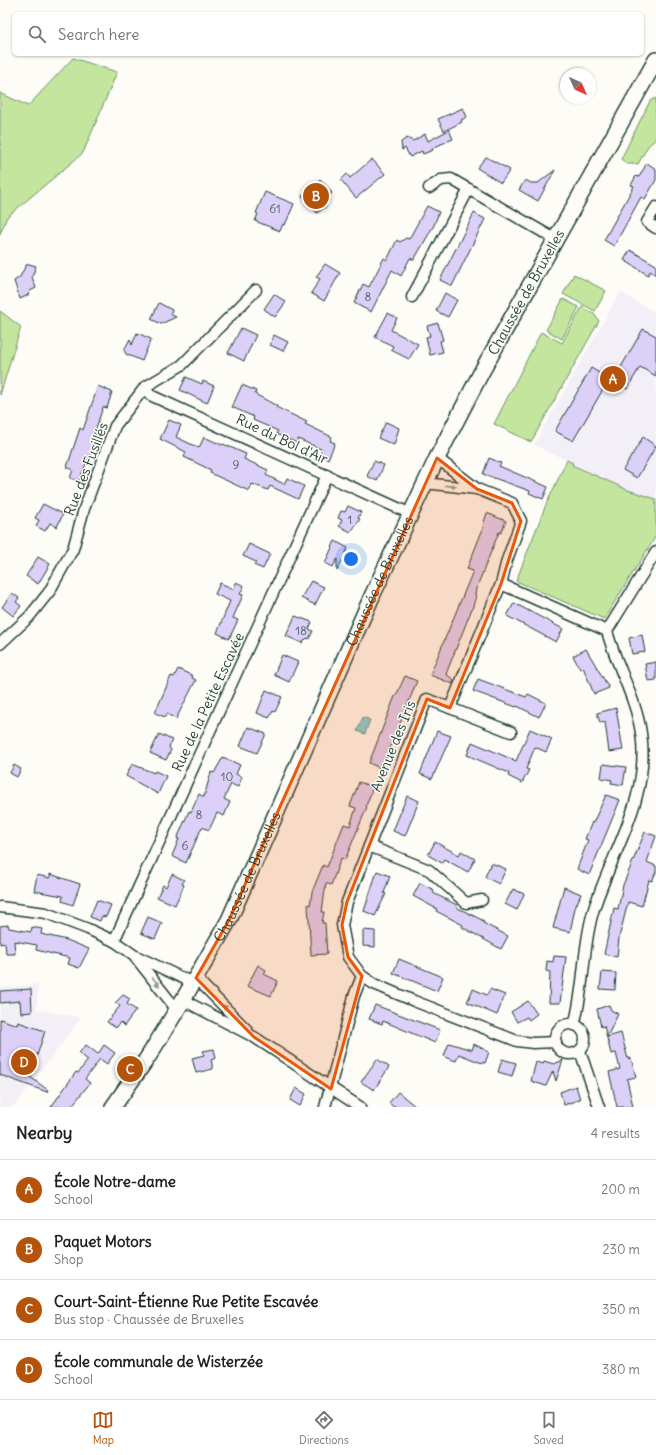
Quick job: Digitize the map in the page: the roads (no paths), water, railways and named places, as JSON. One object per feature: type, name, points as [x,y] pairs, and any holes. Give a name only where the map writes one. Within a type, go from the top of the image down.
[{"type":"main road","name":"Chaussée de Bruxelles","points":[[113,1107],[148,1057],[195,981],[229,920],[372,594],[411,514],[436,458],[555,239],[656,60]]},
{"type":"street","points":[[429,188],[441,180],[451,179],[555,239]]},
{"type":"street","points":[[412,297],[469,189]]},
{"type":"street","points":[[656,207],[647,222],[656,228]]},
{"type":"street","name":"Rue des Fusillés","points":[[0,644],[29,618],[49,592],[73,549],[84,508],[115,426],[145,387],[182,365],[256,290]]},
{"type":"street","name":"Rue du Bol d'Air","points":[[145,387],[150,394],[411,514]]},
{"type":"street","points":[[436,458],[477,489],[512,503],[521,521],[507,560],[501,584],[450,708],[511,732]]},
{"type":"street","name":"Rue de la Petite Escavée","points":[[114,941],[327,475]]},
{"type":"street","points":[[424,483],[477,489]]},
{"type":"street","points":[[574,1025],[579,1008],[583,960],[593,912],[639,795],[643,766],[641,734],[635,704],[613,654],[607,630],[656,552]]},
{"type":"street","points":[[501,584],[607,630]]},
{"type":"street","name":"Avenue des Iris","points":[[450,708],[427,699],[347,902],[342,926],[348,957],[362,976],[374,984],[414,1001],[517,1041],[533,1043],[556,1042]]},
{"type":"street","points":[[369,846],[429,870],[466,903],[482,900]]},
{"type":"street","points":[[0,907],[46,913],[114,941],[134,955],[195,981],[254,1037],[360,1107]]},
{"type":"street","points":[[134,955],[180,1005],[254,1037]]},
{"type":"street","points":[[325,1107],[331,1089],[354,996],[362,976]]},
{"type":"street","points":[[565,1025],[574,1025],[580,1028],[585,1035],[585,1042],[580,1051],[569,1054],[564,1053],[558,1047],[556,1036],[560,1028],[565,1025]]},
{"type":"street","points":[[580,1051],[599,1107]]},
{"type":"water","points":[[363,717],[370,720],[365,734],[357,731]]},
{"type":"place","name":"Paquet Motors","points":[[316,196]]},
{"type":"place","name":"École Notre-dame","points":[[613,379]]},
{"type":"place","name":"École communale de Wisterzée","points":[[24,1062]]},
{"type":"place","name":"Court-Saint-Étienne Rue Petite Escavée","points":[[130,1069]]}]
